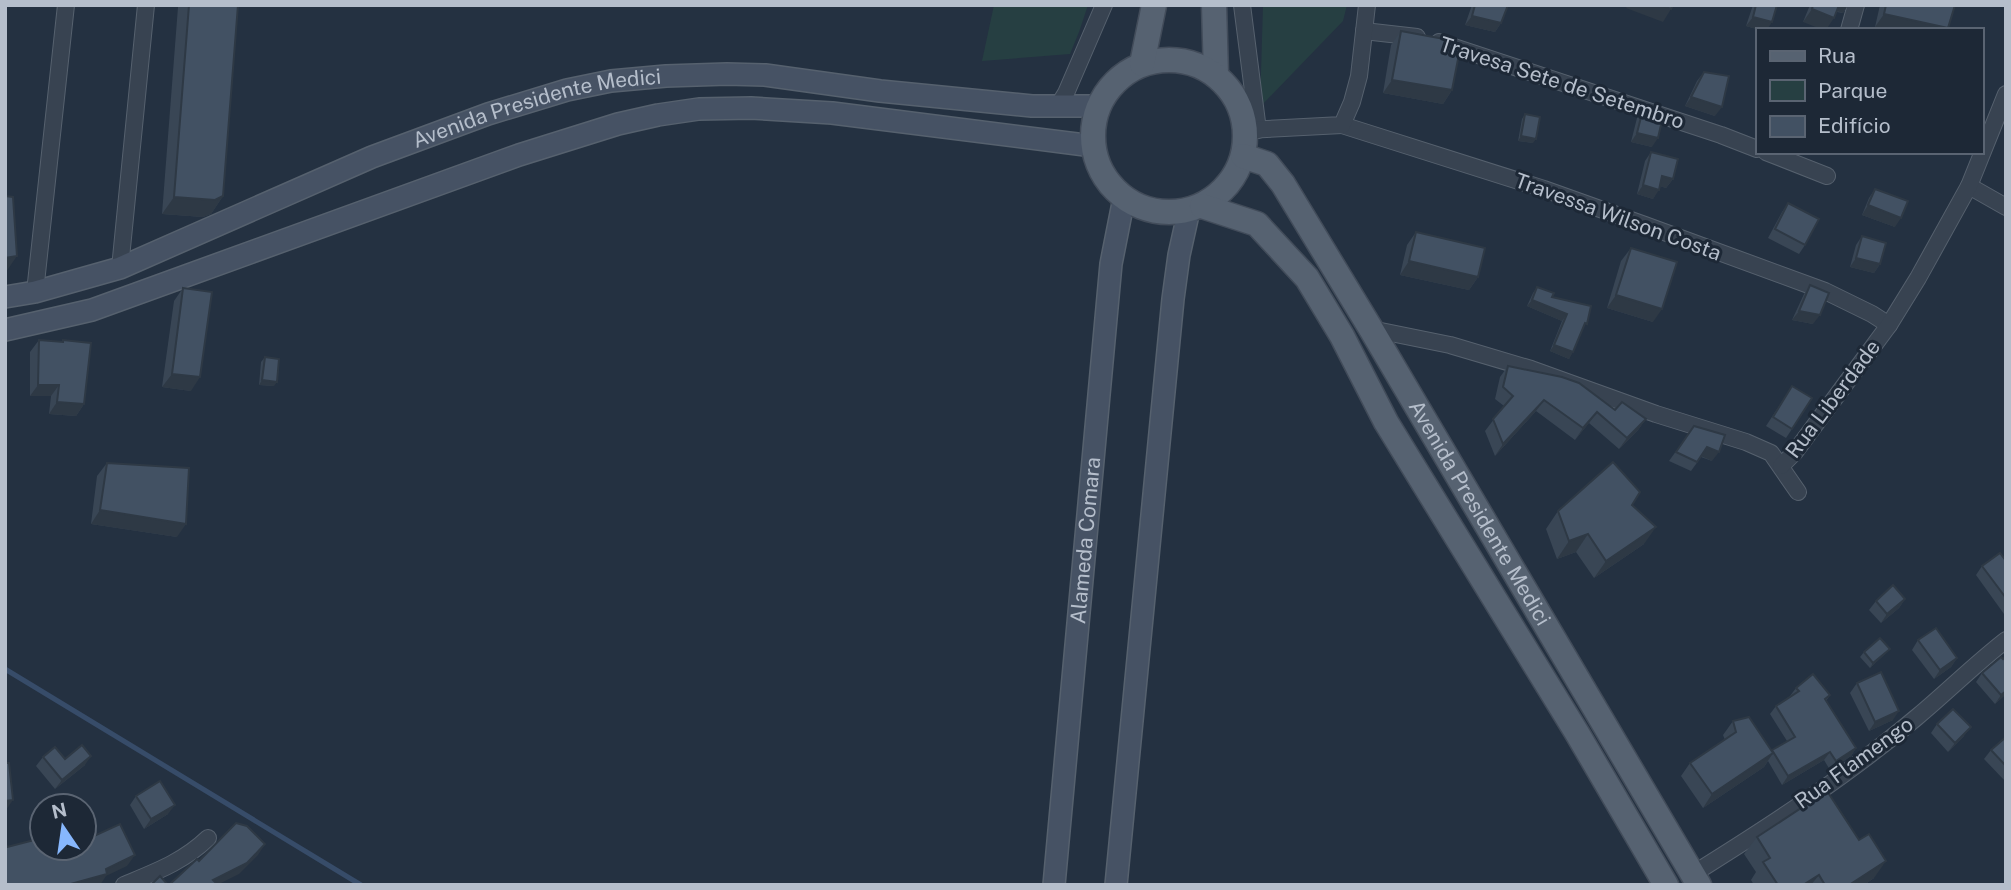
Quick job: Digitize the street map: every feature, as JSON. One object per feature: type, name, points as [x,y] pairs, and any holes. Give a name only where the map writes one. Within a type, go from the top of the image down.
[{"type":"main road","points":[[1142,64],[1154,5]]},
{"type":"main road","points":[[1214,5],[1216,75]]},
{"type":"main road","points":[[1167,59],[1193,63],[1216,75],[1234,94],[1252,130],[1232,180],[1213,198],[1196,208],[1166,212],[1143,208],[1124,198],[1109,183],[1097,164],[1093,146],[1093,125],[1098,106],[1109,88],[1124,74],[1142,64],[1167,59]]},
{"type":"main road","name":"Avenida Presidente Medici","points":[[1243,156],[1267,164],[1283,184],[1696,879]]},
{"type":"main road","name":"Avenida Presidente Medici","points":[[1196,208],[1257,224],[1307,278],[1342,336],[1386,422],[1577,733],[1665,885]]},
{"type":"street","points":[[35,292],[66,5]]},
{"type":"street","points":[[120,268],[146,5]]},
{"type":"street","points":[[1058,106],[1104,5]]},
{"type":"street","points":[[1242,5],[1252,130],[1342,125],[1360,76],[1367,5]]},
{"type":"street","points":[[1850,28],[1856,5]]},
{"type":"street","name":"Travesa Sete de Setembro","points":[[1364,31],[1426,38],[1756,149]]},
{"type":"street","name":"Avenida Presidente Medici","points":[[5,298],[120,268],[372,157],[501,110],[566,90],[611,81],[666,76],[765,75],[893,92],[1032,106],[1098,106]]},
{"type":"street","name":"Rua Liberdade","points":[[1983,151],[2006,94]]},
{"type":"street","name":"Avenida Presidente Medici","points":[[5,330],[92,310],[519,155],[618,124],[658,115],[699,109],[751,108],[832,113],[1093,146]]},
{"type":"street","name":"Travessa Wilson Costa","points":[[1342,125],[1544,189],[1645,225],[1825,291],[1889,325]]},
{"type":"street","points":[[1771,154],[1828,176]]},
{"type":"street","name":"Rua Liberdade","points":[[1371,329],[1450,345],[1531,369],[1656,414],[1745,442],[1771,453],[1781,466],[1795,453],[1889,325],[1969,186],[1982,154]]},
{"type":"street","points":[[1969,186],[2006,207]]},
{"type":"street","name":"Alameda Comara","points":[[1054,885],[1111,264],[1124,198]]},
{"type":"street","points":[[1116,885],[1173,299],[1179,255],[1196,208]]},
{"type":"street","points":[[1781,466],[1798,492]]},
{"type":"street","name":"Rua Flamengo","points":[[1696,879],[1843,774],[1917,717],[2006,640]]},
{"type":"street","points":[[124,885],[181,859],[208,838]]},
{"type":"green space","points":[[994,5],[1088,5],[1070,54],[982,61]]},
{"type":"green space","points":[[1263,5],[1347,5],[1343,21],[1260,107]]},
{"type":"building","points":[[189,5],[238,5],[223,196],[215,200],[174,197]]},
{"type":"building","points":[[1475,5],[1508,5],[1501,23],[1472,16]]},
{"type":"building","points":[[1756,5],[1777,5],[1772,22],[1753,17]]},
{"type":"building","points":[[1813,5],[1839,5],[1834,18],[1812,9]]},
{"type":"building","points":[[1886,5],[1955,5],[1948,28],[1884,14]]},
{"type":"building","points":[[1401,31],[1461,44],[1452,90],[1392,80]]},
{"type":"building","points":[[1704,72],[1729,76],[1722,107],[1691,97]]},
{"type":"building","points":[[1643,109],[1663,116],[1658,138],[1637,133]]},
{"type":"building","points":[[1525,114],[1540,117],[1536,139],[1521,136]]},
{"type":"building","points":[[1651,152],[1678,159],[1673,179],[1662,176],[1659,190],[1643,185]]},
{"type":"building","points":[[1875,189],[1908,201],[1901,218],[1868,205]]},
{"type":"building","points":[[5,196],[13,197],[17,256],[5,258]]},
{"type":"building","points":[[1788,203],[1819,219],[1805,245],[1775,229]]},
{"type":"building","points":[[1416,232],[1485,248],[1478,277],[1409,261]]},
{"type":"building","points":[[1862,236],[1886,243],[1880,264],[1856,258]]},
{"type":"building","points":[[1631,248],[1677,262],[1662,309],[1616,295]]},
{"type":"building","points":[[1810,285],[1829,293],[1820,315],[1799,311]]},
{"type":"building","points":[[1537,287],[1554,293],[1552,297],[1591,306],[1587,324],[1585,323],[1573,352],[1554,345],[1567,314],[1532,300]]},
{"type":"building","points":[[183,288],[212,292],[200,377],[172,374]]},
{"type":"building","points":[[39,340],[91,343],[84,404],[57,402],[59,385],[38,385]]},
{"type":"building","points":[[265,357],[279,359],[277,382],[262,380]]},
{"type":"building","points":[[1508,366],[1579,383],[1615,410],[1622,402],[1646,419],[1627,438],[1597,412],[1583,428],[1544,400],[1503,444],[1493,419],[1513,396],[1503,387]]},
{"type":"building","points":[[1792,386],[1812,398],[1792,429],[1773,417]]},
{"type":"building","points":[[1694,426],[1725,435],[1719,452],[1707,447],[1697,462],[1676,452]]},
{"type":"building","points":[[1613,462],[1640,492],[1632,505],[1656,527],[1606,561],[1588,534],[1569,541],[1558,511]]},
{"type":"building","points":[[107,463],[189,468],[186,524],[100,510]]},
{"type":"building","points":[[2000,553],[2006,561],[2006,598],[1982,566]]},
{"type":"building","points":[[1893,585],[1905,599],[1887,614],[1876,601]]},
{"type":"building","points":[[1936,628],[1957,658],[1940,670],[1918,640]]},
{"type":"building","points":[[1880,638],[1890,649],[1873,663],[1864,652]]},
{"type":"building","points":[[2006,656],[2006,691],[2001,695],[1982,673]]},
{"type":"building","points":[[1881,672],[1899,711],[1875,722],[1857,683]]},
{"type":"building","points":[[1813,674],[1830,695],[1825,699],[1856,748],[1836,761],[1830,752],[1788,776],[1772,750],[1795,737],[1776,706],[1799,691],[1796,688]]},
{"type":"building","points":[[1953,709],[1971,727],[1955,743],[1937,724]]},
{"type":"building","points":[[1749,717],[1773,753],[1712,794],[1690,763],[1736,732],[1733,721]]},
{"type":"building","points":[[2006,737],[2006,766],[1991,750]]},
{"type":"building","points":[[82,745],[91,756],[62,780],[43,757],[55,747],[65,759]]},
{"type":"building","points":[[5,763],[9,763],[13,800],[5,801]]},
{"type":"building","points":[[160,781],[175,805],[151,819],[136,796]]},
{"type":"building","points":[[1827,791],[1859,840],[1869,834],[1886,861],[1849,885],[1825,885],[1819,875],[1803,885],[1778,885],[1763,862],[1770,858],[1757,837]]},
{"type":"building","points":[[236,823],[247,826],[265,844],[247,863],[213,880],[218,885],[169,885],[197,859],[199,861]]},
{"type":"building","points":[[120,824],[135,855],[106,869],[107,874],[67,885],[5,885],[5,841],[7,847],[28,842],[28,862],[98,862],[98,834]]},
{"type":"building","points":[[160,876],[168,885],[151,885]]},
{"type":"waterway","points":[[5,669],[361,885]]}]
